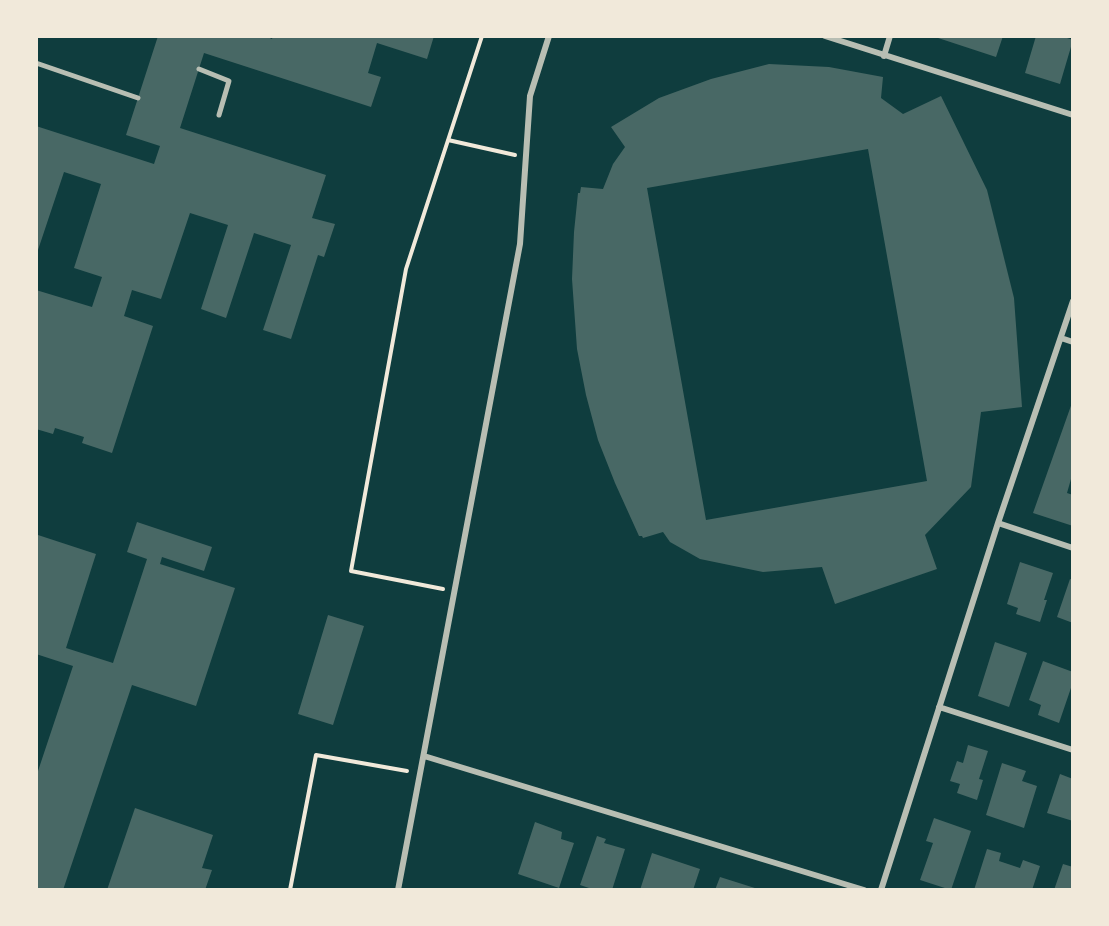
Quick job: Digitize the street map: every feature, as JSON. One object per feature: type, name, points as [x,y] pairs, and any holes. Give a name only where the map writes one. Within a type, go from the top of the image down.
[{"type":"street","points":[[398,890],[520,244],[530,96],[549,36]]},
{"type":"street","points":[[825,36],[1073,115]]},
{"type":"street","points":[[884,56],[890,36]]},
{"type":"street","points":[[36,63],[138,98]]},
{"type":"street","points":[[199,69],[229,81],[219,115]]},
{"type":"street","points":[[881,890],[998,523],[1073,301]]},
{"type":"street","points":[[1061,338],[1073,342]]},
{"type":"street","points":[[998,523],[1073,548]]},
{"type":"street","points":[[939,707],[1073,750]]},
{"type":"street","points":[[424,756],[864,890]]},
{"type":"path","points":[[455,591],[351,571],[406,269],[482,36]]},
{"type":"path","points":[[448,140],[526,157]]},
{"type":"path","points":[[290,890],[316,755],[421,774]]},
{"type":"building","points":[[158,36],[265,36],[272,39],[273,36],[434,36],[427,59],[377,43],[368,73],[381,77],[371,107],[204,53],[180,128],[326,175],[312,218],[335,224],[324,257],[318,255],[291,339],[263,330],[291,245],[254,233],[226,318],[201,309],[228,225],[190,213],[161,299],[132,290],[124,316],[153,326],[112,453],[82,443],[84,437],[55,428],[53,434],[36,429],[36,290],[92,307],[102,277],[74,268],[101,184],[64,172],[36,256],[36,126],[154,164],[160,146],[126,135]]},
{"type":"building","points":[[932,36],[1003,36],[996,57]]},
{"type":"building","points":[[1036,36],[1061,36],[1073,40],[1060,84],[1025,73]]},
{"type":"building","points":[[769,64],[829,67],[883,77],[881,98],[903,114],[941,96],[987,190],[1014,298],[1022,407],[981,412],[971,487],[925,535],[937,569],[835,604],[822,567],[763,572],[700,559],[670,542],[663,532],[643,538],[639,536],[598,440],[577,349],[572,279],[578,193],[581,187],[603,189],[613,164],[625,147],[611,127],[659,98],[711,79]],"holes":[[[868,149],[927,481],[706,520],[647,188]]]},
{"type":"building","points":[[1073,400],[1073,472],[1067,493],[1073,495],[1073,526],[1033,513]]},
{"type":"building","points":[[137,522],[212,547],[204,571],[162,557],[160,564],[235,588],[196,706],[132,685],[63,890],[36,890],[36,777],[73,666],[36,654],[36,542],[38,535],[96,554],[66,648],[113,663],[147,559],[127,552]]},
{"type":"building","points":[[1020,562],[1053,573],[1040,622],[1016,614],[1018,608],[1007,604]]},
{"type":"building","points":[[1070,579],[1073,580],[1073,623],[1057,617]]},
{"type":"building","points":[[328,615],[364,626],[333,725],[298,714]]},
{"type":"building","points":[[995,642],[1027,653],[1009,707],[978,696]]},
{"type":"building","points":[[1043,661],[1073,672],[1073,682],[1059,723],[1038,715],[1041,705],[1029,700]]},
{"type":"building","points":[[968,745],[988,751],[979,779],[983,780],[977,800],[957,793],[960,784],[950,781],[957,761],[963,763]]},
{"type":"building","points":[[1002,763],[1026,771],[1022,781],[1037,786],[1024,828],[986,815]]},
{"type":"building","points":[[1060,774],[1073,779],[1073,821],[1047,813]]},
{"type":"building","points":[[135,808],[213,835],[202,868],[212,870],[205,890],[107,890]]},
{"type":"building","points":[[934,818],[971,831],[951,890],[920,880],[933,843],[926,841]]},
{"type":"building","points":[[535,822],[562,832],[561,839],[574,843],[559,888],[518,874]]},
{"type":"building","points":[[597,836],[606,839],[604,843],[625,849],[612,890],[595,890],[580,885]]},
{"type":"building","points":[[987,849],[1001,853],[999,861],[1020,868],[1023,860],[1040,866],[1032,890],[974,890]]},
{"type":"building","points":[[652,853],[700,869],[693,890],[640,890]]},
{"type":"building","points":[[1063,864],[1073,867],[1073,890],[1054,890]]},
{"type":"building","points":[[720,877],[758,889],[758,890],[715,890]]}]
